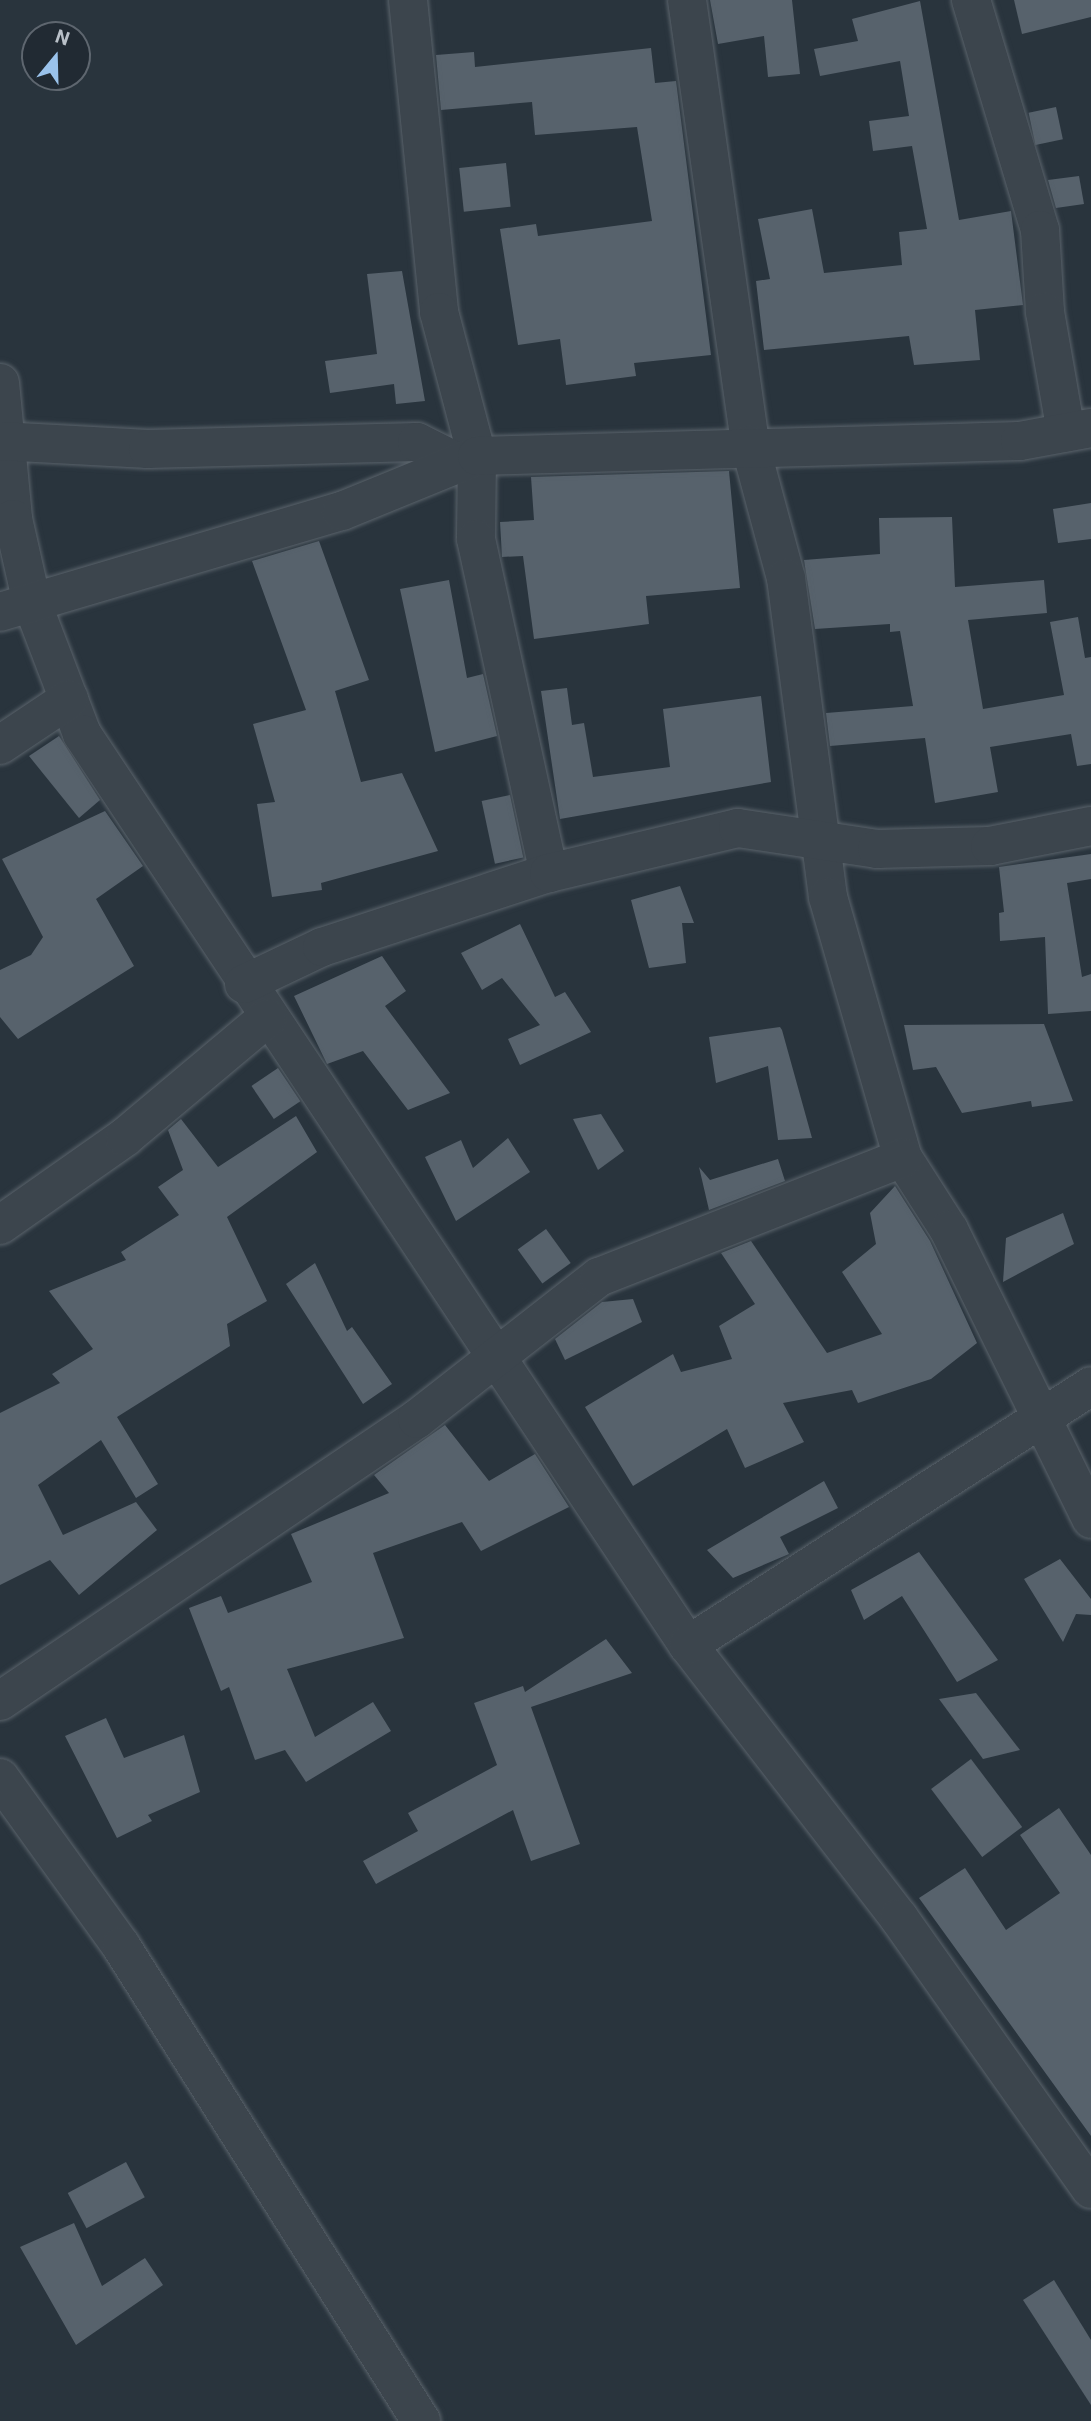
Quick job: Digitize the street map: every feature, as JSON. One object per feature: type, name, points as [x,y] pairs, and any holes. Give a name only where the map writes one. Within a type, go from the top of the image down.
[{"type":"street","points":[[408,0],[439,312],[468,459],[476,539],[549,873]]},
{"type":"street","points":[[687,0],[750,445],[786,578],[828,897],[903,1158],[949,1230],[1038,1417],[1091,1519]]},
{"type":"street","points":[[16,607],[342,511],[468,459],[750,445],[1020,440],[1078,430],[1045,312],[1040,230],[971,0]]},
{"type":"street","points":[[0,383],[2,441],[16,607],[69,699],[82,734],[244,984],[688,1644],[899,1918],[1091,2189]]},
{"type":"street","points":[[2,441],[148,449],[416,442],[468,459]]},
{"type":"street","points":[[0,746],[69,699]]},
{"type":"street","points":[[244,984],[322,947],[549,873],[738,828],[877,849],[990,846],[1091,826]]},
{"type":"street","points":[[0,1225],[125,1137],[267,1018]]},
{"type":"street","points":[[0,1701],[495,1360],[599,1278],[903,1158]]},
{"type":"street","points":[[688,1644],[1038,1417],[1091,1386]]},
{"type":"street","points":[[0,1778],[121,1947],[421,2421]]},
{"type":"building","points":[[710,0],[792,0],[800,74],[768,77],[764,36],[718,44]]},
{"type":"building","points":[[1014,0],[1091,0],[1091,17],[1022,34]]},
{"type":"building","points":[[920,1],[959,220],[1011,211],[1023,305],[975,310],[980,360],[914,365],[909,336],[764,350],[756,281],[770,279],[758,219],[812,209],[824,273],[902,265],[899,232],[927,229],[912,146],[873,151],[869,121],[909,116],[900,61],[820,76],[814,49],[858,41],[852,19]]},
{"type":"building","points":[[651,48],[655,83],[676,81],[711,355],[634,363],[636,376],[566,385],[560,339],[518,345],[500,229],[536,224],[538,236],[652,221],[637,127],[535,135],[532,102],[441,110],[436,55],[474,52],[475,67]]},
{"type":"building","points":[[1056,107],[1063,139],[1035,145],[1029,113]]},
{"type":"building","points":[[506,163],[511,207],[464,212],[459,168]]},
{"type":"building","points":[[1079,176],[1084,204],[1056,208],[1048,180]]},
{"type":"building","points":[[402,271],[425,401],[396,404],[394,384],[330,393],[325,361],[377,354],[367,274]]},
{"type":"building","points":[[729,471],[740,588],[646,596],[649,624],[534,639],[523,556],[502,557],[500,522],[534,520],[531,477]]},
{"type":"building","points":[[1091,503],[1091,539],[1058,543],[1053,509]]},
{"type":"building","points":[[952,517],[955,587],[1044,580],[1047,613],[968,620],[983,709],[1064,695],[1050,622],[1078,617],[1085,658],[1091,657],[1091,764],[1077,766],[1071,734],[990,747],[998,792],[935,803],[925,738],[830,746],[826,713],[913,706],[900,631],[890,632],[890,624],[815,629],[804,560],[880,554],[879,518]]},
{"type":"building","points":[[319,541],[369,680],[335,691],[361,782],[402,773],[438,851],[321,883],[322,890],[272,897],[257,804],[275,802],[253,724],[306,710],[252,561]]},
{"type":"building","points":[[449,580],[467,678],[483,674],[497,736],[435,752],[400,589]]},
{"type":"building","points":[[567,688],[572,725],[584,723],[593,777],[670,767],[663,709],[761,696],[771,782],[560,819],[541,691]]},
{"type":"building","points":[[59,736],[100,800],[79,818],[29,756]]},
{"type":"building","points":[[510,795],[523,858],[495,864],[482,801]]},
{"type":"building","points":[[105,811],[143,866],[96,899],[134,966],[18,1039],[0,1017],[0,970],[31,955],[43,937],[2,859]]},
{"type":"building","points":[[1091,854],[1091,879],[1067,883],[1082,977],[1091,974],[1091,1011],[1048,1014],[1045,937],[1000,941],[999,913],[1004,912],[999,867]]},
{"type":"building","points":[[680,886],[694,923],[682,923],[686,963],[649,968],[631,900]]},
{"type":"building","points":[[520,924],[555,997],[565,992],[591,1032],[520,1065],[508,1039],[540,1025],[502,978],[482,990],[461,953]]},
{"type":"building","points":[[382,956],[406,991],[385,1006],[450,1093],[408,1110],[363,1051],[327,1064],[294,996]]},
{"type":"building","points":[[1044,1024],[1073,1101],[1032,1107],[1031,1101],[962,1113],[936,1067],[913,1070],[904,1025]]},
{"type":"building","points":[[780,1027],[812,1138],[778,1140],[768,1066],[716,1083],[709,1037]]},
{"type":"building","points":[[278,1068],[300,1101],[274,1119],[251,1086]]},
{"type":"building","points":[[601,1114],[624,1151],[598,1170],[573,1119]]},
{"type":"building","points":[[296,1116],[317,1152],[227,1217],[267,1301],[227,1324],[230,1346],[117,1417],[158,1484],[136,1498],[101,1440],[38,1485],[63,1535],[136,1502],[157,1530],[79,1595],[50,1560],[0,1585],[0,1413],[60,1383],[52,1374],[93,1349],[49,1291],[126,1260],[121,1252],[179,1215],[158,1187],[183,1170],[168,1130],[181,1119],[218,1167]]},
{"type":"building","points":[[508,1138],[530,1172],[456,1221],[425,1157],[461,1140],[473,1168]]},
{"type":"building","points":[[778,1159],[785,1181],[709,1210],[699,1167],[710,1180]]},
{"type":"building","points":[[895,1186],[930,1241],[977,1343],[931,1379],[858,1403],[852,1390],[783,1403],[804,1442],[745,1468],[727,1429],[633,1486],[585,1407],[673,1354],[681,1372],[732,1359],[719,1326],[755,1304],[721,1253],[751,1241],[827,1353],[882,1334],[842,1272],[876,1244],[870,1213]]},
{"type":"building","points":[[1063,1213],[1074,1244],[1003,1282],[1006,1238]]},
{"type":"building","points":[[546,1229],[571,1263],[542,1284],[518,1250]]},
{"type":"building","points":[[315,1263],[347,1331],[352,1327],[392,1384],[363,1404],[286,1284]]},
{"type":"building","points":[[633,1299],[642,1322],[565,1360],[555,1339],[602,1302]]},
{"type":"building","points":[[445,1425],[489,1481],[535,1454],[569,1507],[481,1551],[462,1522],[373,1553],[404,1638],[287,1669],[315,1737],[373,1702],[391,1731],[306,1782],[285,1750],[255,1760],[229,1687],[221,1691],[189,1608],[221,1596],[228,1613],[312,1582],[291,1534],[389,1493],[374,1475]]},
{"type":"building","points":[[824,1481],[838,1508],[780,1537],[789,1554],[733,1578],[707,1550]]},
{"type":"building","points":[[919,1552],[998,1660],[957,1682],[902,1596],[864,1620],[851,1590]]},
{"type":"building","points":[[1060,1559],[1091,1599],[1091,1615],[1076,1614],[1063,1642],[1024,1579]]},
{"type":"building","points":[[606,1639],[632,1673],[531,1707],[580,1844],[531,1861],[513,1810],[376,1884],[363,1861],[418,1831],[408,1813],[497,1765],[474,1703],[523,1686],[525,1692]]},
{"type":"building","points":[[976,1693],[1020,1750],[983,1759],[939,1699]]},
{"type":"building","points":[[106,1718],[124,1758],[184,1735],[200,1792],[148,1815],[152,1821],[117,1838],[65,1736]]},
{"type":"building","points":[[971,1759],[1022,1827],[982,1857],[931,1789]]},
{"type":"building","points":[[1059,1808],[1091,1855],[1091,2136],[919,1898],[965,1868],[1006,1930],[1060,1893],[1020,1835]]},
{"type":"building","points":[[126,2162],[145,2197],[87,2228],[68,2193]]},
{"type":"building","points":[[74,2223],[102,2286],[145,2258],[163,2285],[76,2345],[20,2247]]},
{"type":"building","points":[[1054,2280],[1091,2340],[1091,2405],[1023,2300]]}]
